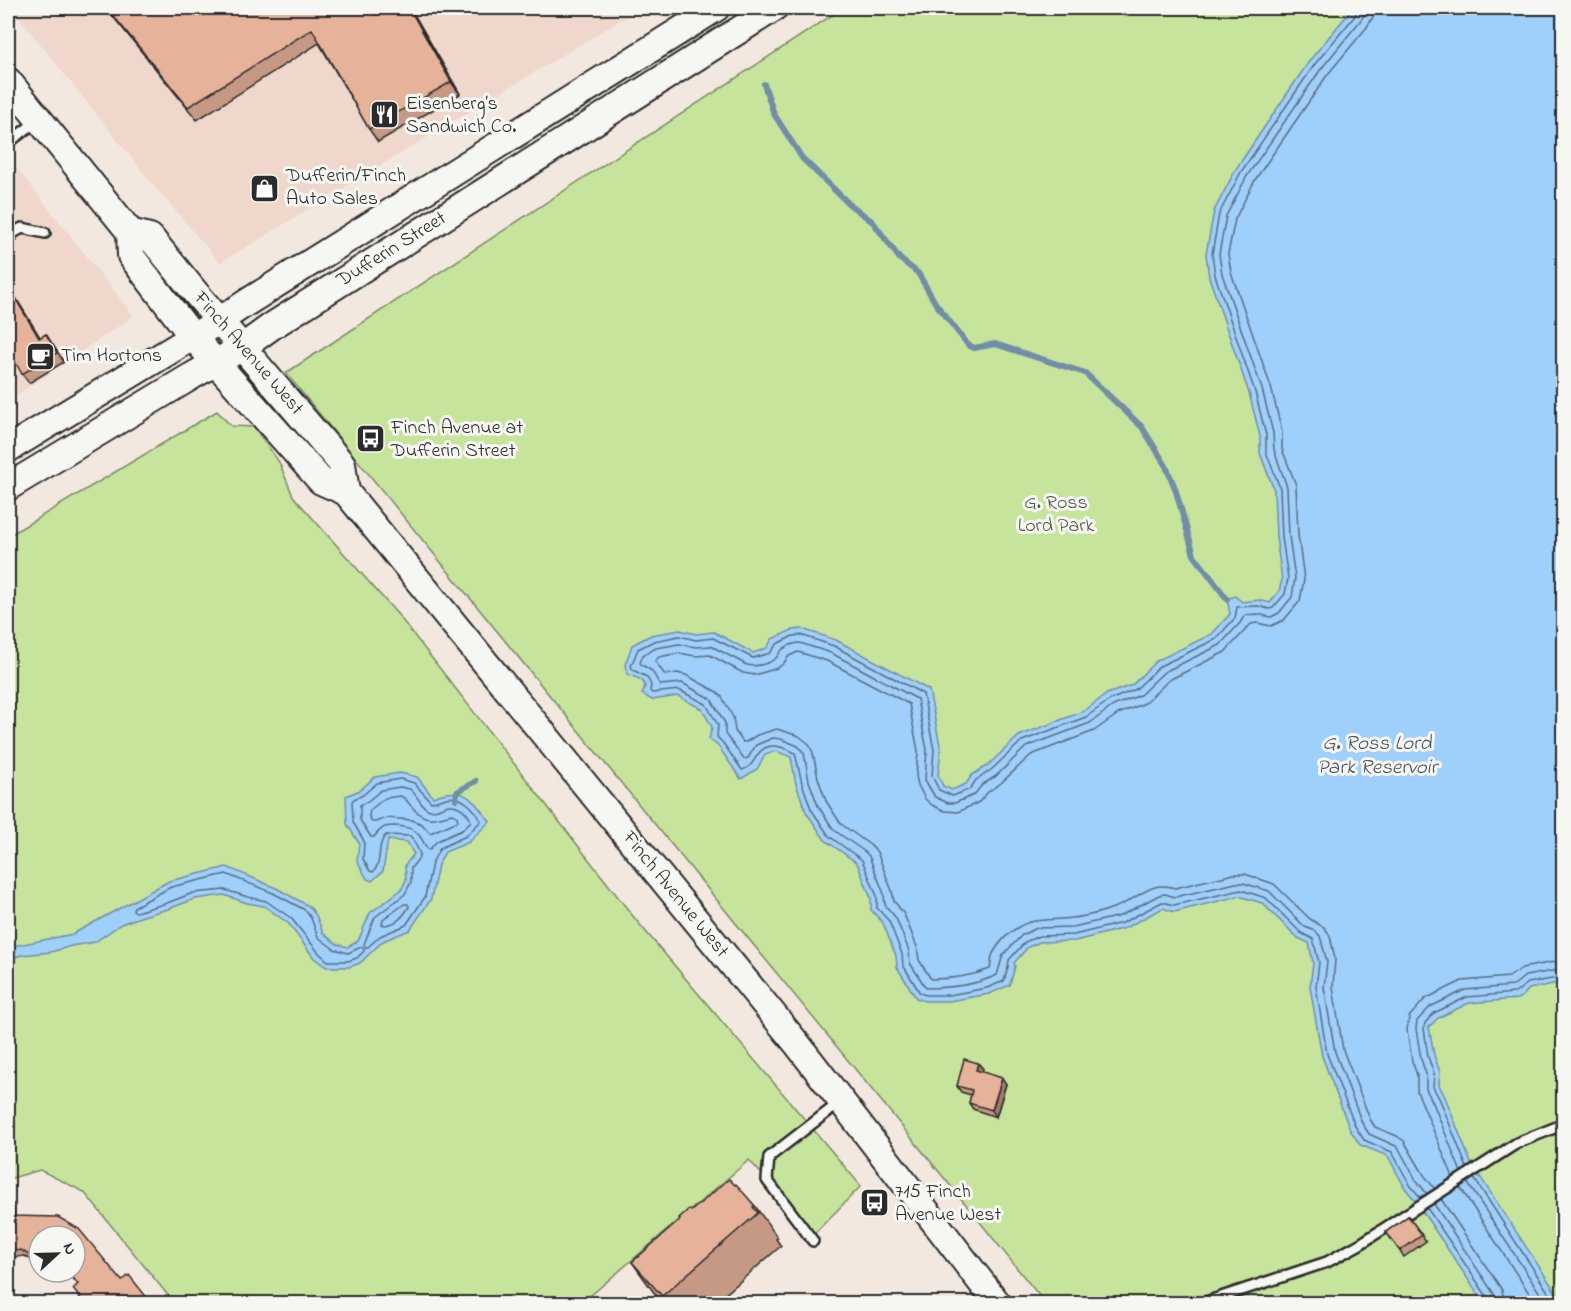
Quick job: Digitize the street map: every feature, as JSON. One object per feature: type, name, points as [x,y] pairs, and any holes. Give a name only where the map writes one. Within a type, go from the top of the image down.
[{"type":"main road","name":"Dufferin Street","points":[[8,448],[219,321],[716,8]]},
{"type":"main road","name":"Dufferin Street","points":[[8,487],[243,347],[272,326],[774,8]]},
{"type":"main road","name":"Finch Avenue West","points":[[8,81],[130,232],[131,256],[193,337],[321,481],[346,492],[798,1045],[998,1304]]},
{"type":"main road","name":"Finch Avenue West","points":[[130,232],[150,237],[342,464],[346,492]]},
{"type":"lane","points":[[8,143],[39,120]]},
{"type":"lane","points":[[8,236],[22,228],[45,233]]},
{"type":"lane","points":[[813,1241],[767,1180],[769,1157],[841,1101]]},
{"type":"lane","points":[[1200,1304],[1327,1262],[1360,1244],[1517,1143],[1563,1124]]},
{"type":"shaded area","points":[[11,8],[641,8],[220,263],[150,181]]},
{"type":"shaded area","points":[[8,157],[134,316],[8,401]]},
{"type":"green space","name":"G. Ross Lord Park","points":[[843,8],[1563,8],[1563,1303],[1045,1303],[286,373]]},
{"type":"green space","points":[[217,411],[231,426],[254,427],[279,462],[293,496],[399,616],[636,920],[861,1186],[815,1233],[749,1160],[584,1303],[175,1304],[84,1192],[40,1170],[8,1179],[8,536]]},
{"type":"water","name":"G. Ross Lord Park Reservoir","points":[[1353,8],[1563,8],[1563,982],[1529,989],[1517,999],[1469,1003],[1438,1018],[1429,1027],[1440,1072],[1439,1085],[1471,1163],[1563,1303],[1484,1303],[1405,1188],[1388,1156],[1360,1145],[1350,1130],[1322,1056],[1310,987],[1313,963],[1309,943],[1298,938],[1262,903],[1239,896],[1174,912],[1163,908],[1125,928],[1075,941],[1040,942],[1028,947],[1014,963],[1010,985],[989,994],[949,1001],[925,1001],[916,998],[897,967],[896,956],[883,923],[871,910],[871,898],[857,863],[825,840],[806,812],[796,784],[791,757],[776,751],[765,755],[757,769],[741,779],[718,746],[709,739],[712,727],[702,709],[678,696],[652,700],[642,694],[645,686],[642,680],[627,674],[625,665],[632,645],[651,635],[680,630],[696,634],[714,632],[753,653],[767,648],[772,639],[792,630],[802,629],[836,640],[929,690],[941,750],[938,775],[943,786],[952,790],[966,784],[972,775],[987,766],[1019,736],[1084,711],[1107,694],[1132,685],[1156,661],[1212,634],[1230,614],[1227,599],[1235,596],[1242,602],[1259,600],[1270,603],[1279,591],[1282,580],[1276,537],[1274,490],[1260,453],[1260,436],[1249,393],[1209,277],[1206,254],[1214,211],[1236,169],[1310,60]]},
{"type":"water","points":[[400,773],[417,777],[433,797],[453,792],[466,796],[490,821],[469,842],[445,852],[438,865],[431,899],[410,930],[383,941],[360,963],[349,967],[326,967],[314,958],[288,923],[264,906],[224,895],[195,899],[121,924],[95,942],[8,959],[8,947],[73,934],[169,881],[227,867],[276,888],[309,906],[316,915],[323,933],[337,944],[348,947],[358,941],[370,913],[401,890],[406,880],[405,865],[414,854],[407,842],[388,840],[383,871],[372,881],[367,879],[357,861],[359,843],[347,824],[346,796],[360,790],[375,777]]},
{"type":"building","points":[[107,8],[370,8],[375,15],[388,8],[409,8],[451,82],[369,129],[312,29],[188,107]]},
{"type":"building","points":[[8,286],[39,338],[46,334],[57,353],[22,374],[8,349]]},
{"type":"building","points":[[964,1059],[978,1063],[976,1070],[1002,1078],[992,1110],[969,1103],[972,1090],[957,1086]]},
{"type":"building","points":[[729,1179],[755,1206],[753,1207],[758,1213],[662,1296],[632,1262],[680,1220],[679,1218],[689,1209],[691,1211]]},
{"type":"building","points":[[8,1198],[10,1216],[58,1217],[70,1224],[27,1224],[27,1254],[21,1250],[8,1252]]},
{"type":"building","points":[[1408,1216],[1422,1235],[1400,1251],[1386,1232]]},
{"type":"building","points":[[87,1239],[122,1281],[129,1275],[152,1304],[85,1304],[73,1289],[78,1284],[87,1284]]},
{"type":"waterway","points":[[764,84],[774,114],[802,158],[849,204],[873,222],[900,259],[918,273],[936,304],[968,345],[974,348],[995,344],[1085,373],[1142,427],[1165,464],[1175,488],[1194,555],[1227,599]]},
{"type":"waterway","points":[[456,799],[457,792],[476,781]]},
{"type":"place","name":"Eisenberg’s Sandwich Co.","points":[[385,115]]},
{"type":"place","name":"Dufferin/Finch Auto Sales","points":[[265,188]]},
{"type":"place","name":"Tim Hortons","points":[[40,356]]},
{"type":"place","name":"Finch Avenue at Dufferin Street","points":[[370,439]]},
{"type":"place","name":"715 Finch Avenue West","points":[[874,1203]]}]
